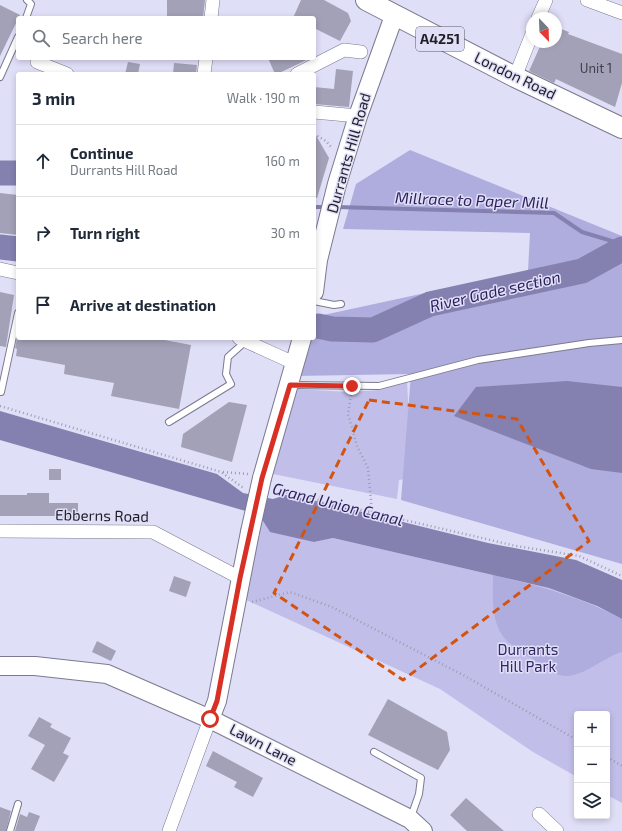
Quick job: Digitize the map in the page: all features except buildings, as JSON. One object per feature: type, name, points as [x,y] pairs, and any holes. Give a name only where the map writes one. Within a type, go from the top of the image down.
[{"type":"main road","name":"London Road","points":[[366,0],[394,16],[515,77],[622,128]]},
{"type":"street","points":[[211,16],[213,0]]},
{"type":"street","points":[[541,12],[546,0]]},
{"type":"street","points":[[587,0],[622,13]]},
{"type":"street","name":"Durrants Hill Road","points":[[316,276],[318,260],[329,222],[337,184],[358,116],[394,16]]},
{"type":"street","points":[[515,77],[526,48]]},
{"type":"street","points":[[301,72],[344,50],[361,52]]},
{"type":"street","points":[[204,72],[206,60]]},
{"type":"street","points":[[37,62],[61,72]]},
{"type":"street","points":[[316,112],[358,116]]},
{"type":"street","points":[[0,269],[16,273]]},
{"type":"street","points":[[242,340],[294,363]]},
{"type":"street","points":[[169,831],[217,701],[234,607],[262,478],[290,385],[294,363],[301,340]]},
{"type":"street","name":"Ebberns Road","points":[[0,531],[153,532],[240,578]]},
{"type":"street","name":"Lawn Lane","points":[[0,666],[35,666],[107,674],[210,719],[417,825]]},
{"type":"street","points":[[539,814],[557,831]]},
{"type":"lane","points":[[27,0],[31,4],[27,16]]},
{"type":"lane","points":[[0,77],[16,41]]},
{"type":"lane","points":[[316,301],[334,305],[341,304]]},
{"type":"lane","points":[[1,392],[16,322]]},
{"type":"lane","points":[[169,422],[231,384],[226,374],[228,357],[242,340]]},
{"type":"lane","points":[[290,385],[379,386],[478,360],[589,343],[622,340]]},
{"type":"lane","points":[[374,752],[421,778],[417,825]]},
{"type":"lane","points":[[10,831],[18,804]]},
{"type":"path","points":[[316,135],[326,141],[333,151]]},
{"type":"path","points":[[352,386],[348,414],[357,446],[368,468],[372,512]]},
{"type":"path","points":[[0,406],[221,472],[246,490]]},
{"type":"path","points":[[271,496],[280,491],[516,546],[578,556],[622,576]]},
{"type":"path","points":[[234,607],[290,592],[332,607],[464,675],[574,738]]},
{"type":"path","points":[[610,759],[622,766]]},
{"type":"highlighted area","points":[[369,400],[517,419],[589,541],[403,680],[274,593]]},
{"type":"green space","points":[[407,381],[412,478],[399,480],[397,499],[273,474],[294,389],[350,392],[379,390]]},
{"type":"green space","name":"Durrants Hill Park","points":[[260,516],[314,542],[333,538],[549,588],[622,619],[622,803],[610,797],[610,711],[574,711],[574,775],[533,752],[440,689],[244,599]]},
{"type":"shaded area","points":[[410,150],[622,236],[622,564],[401,500],[411,374],[295,376],[304,340],[316,340],[316,317],[528,271],[530,233],[343,229],[356,184]]},
{"type":"shaded area","points":[[567,381],[622,387],[622,473],[591,469],[454,416],[476,387]]},
{"type":"shaded area","points":[[0,411],[217,474],[243,493],[273,499],[286,495],[326,503],[488,543],[576,560],[622,580],[622,619],[597,606],[549,588],[333,538],[314,542],[270,532],[260,516],[249,512],[0,440]]},
{"type":"shaded area","points":[[493,575],[575,598],[622,619],[622,652],[609,657],[583,672],[569,676],[556,674],[547,669],[511,645],[502,635],[495,619]]},
{"type":"waterway","points":[[0,173],[16,173]]},
{"type":"waterway","name":"Millrace to Paper Mill","points":[[316,207],[327,207]]},
{"type":"waterway","name":"Millrace to Paper Mill","points":[[336,207],[554,213],[582,232],[622,244]]},
{"type":"waterway","name":"River Gade section","points":[[0,247],[16,249]]},
{"type":"waterway","name":"River Gade section","points":[[318,326],[332,329],[373,330],[430,304],[582,271],[622,249]]},
{"type":"route","points":[[210,719],[217,701],[240,578],[262,478],[290,385],[352,386]]},
{"type":"water label","name":"Grand Union Canal","points":[[338,504]]}]
